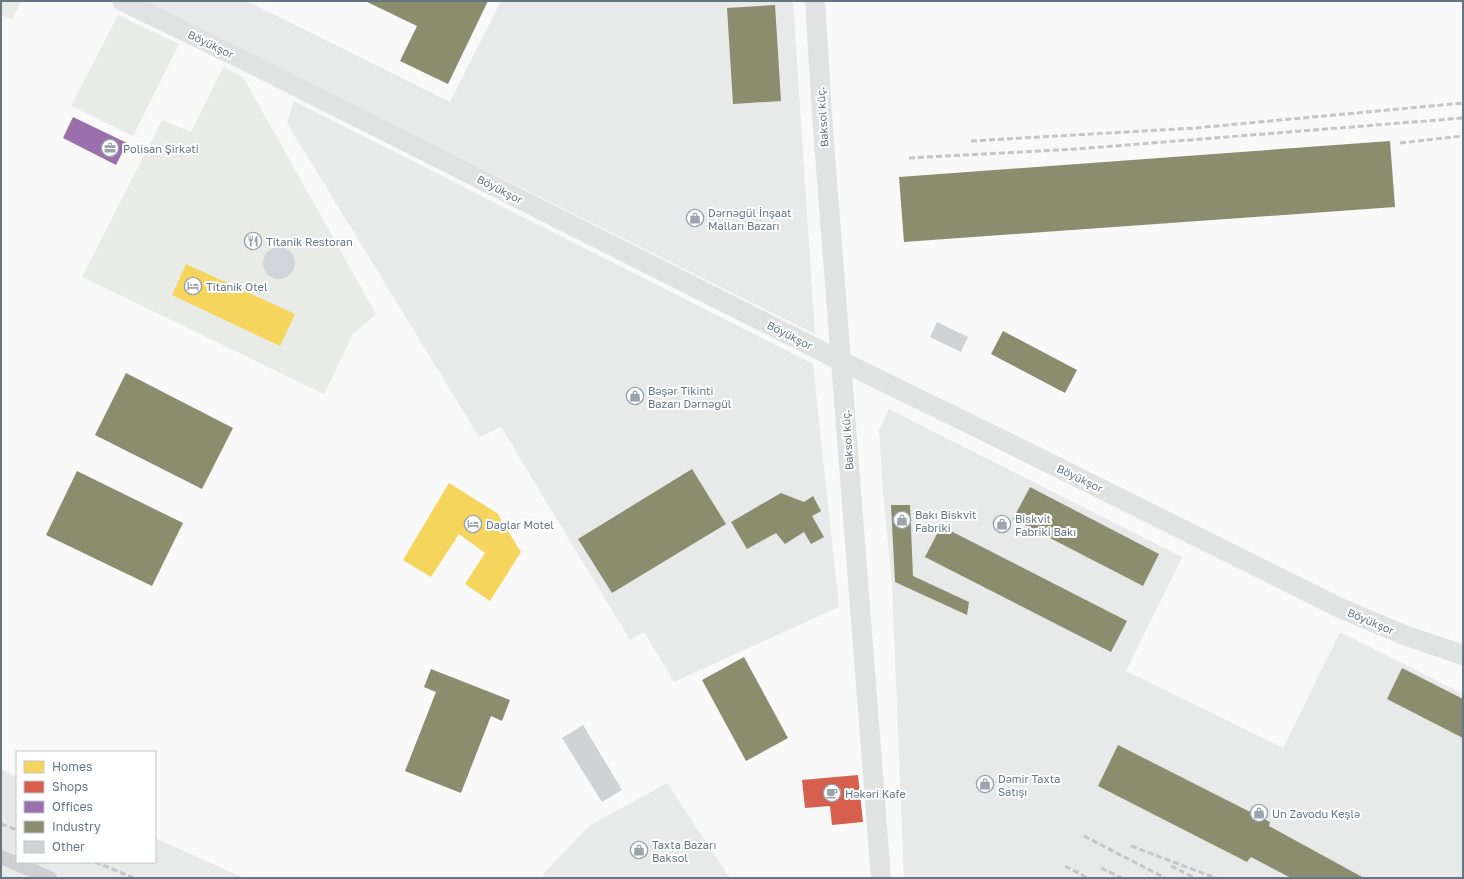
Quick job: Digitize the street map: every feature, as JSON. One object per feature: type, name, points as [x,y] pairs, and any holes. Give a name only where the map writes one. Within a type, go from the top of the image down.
[{"type":"street","name":"Böyükşor","points":[[122,1],[256,66],[841,361],[1340,608],[1404,635],[1463,655]]},
{"type":"street","name":"Baksol küç.","points":[[815,1],[823,129],[866,702],[876,800],[881,878]]},
{"type":"street","points":[[1,857],[50,878]]},
{"type":"shaded area","points":[[1,1],[21,1],[13,19],[1,15]]},
{"type":"shaded area","name":"Dərnəgül İnşaat Malları Bazarı","points":[[142,1],[247,1],[450,102],[501,1],[793,1],[815,334],[236,46]]},
{"type":"shaded area","points":[[118,15],[179,44],[133,136],[71,106]]},
{"type":"shaded area","points":[[223,67],[243,77],[376,314],[353,334],[324,394],[82,277],[162,120],[191,132]]},
{"type":"shaded area","name":"Bəşər Tikinti Bazarı Dərnəgül","points":[[294,101],[813,364],[839,607],[674,682],[644,632],[630,640],[501,427],[479,437],[287,123]]},
{"type":"shaded area","points":[[276,247],[282,247],[292,254],[295,263],[294,269],[288,276],[282,279],[276,279],[266,272],[263,266],[263,260],[270,250]]},
{"type":"shaded area","points":[[889,409],[1182,557],[1126,671],[1283,748],[1340,632],[1463,694],[1463,878],[904,878],[892,586],[879,430]]},
{"type":"shaded area","points":[[1,769],[16,776],[16,863],[156,863],[156,838],[244,878],[1,878]]},
{"type":"shaded area","name":"Taxta Bazarı Baksol","points":[[667,783],[730,878],[543,878],[544,873],[589,826]]},
{"type":"building: Homes","points":[[186,264],[295,314],[280,346],[172,295]]},
{"type":"building: Homes","points":[[449,483],[497,513],[521,552],[490,601],[465,584],[485,553],[459,534],[431,577],[403,560]]},
{"type":"building: Shops","name":"Həkəri Kafe","points":[[858,775],[863,822],[832,825],[830,806],[805,808],[802,780]]},
{"type":"building: Offices","points":[[73,117],[127,143],[116,165],[63,138]]},
{"type":"building: Industry","points":[[365,1],[488,1],[448,84],[400,61],[417,26]]},
{"type":"building: Industry","points":[[775,5],[781,101],[733,104],[727,8]]},
{"type":"building: Industry","points":[[1390,141],[1395,207],[904,242],[899,177]]},
{"type":"building: Industry","points":[[1003,331],[1077,370],[1065,393],[991,354]]},
{"type":"building: Industry","points":[[126,373],[233,428],[202,489],[95,435]]},
{"type":"building: Industry","points":[[692,469],[726,524],[612,593],[578,539]]},
{"type":"building: Industry","points":[[77,471],[183,523],[152,586],[46,535]]},
{"type":"building: Industry","points":[[1030,487],[1159,554],[1143,586],[1013,519]]},
{"type":"building: Industry","points":[[781,493],[804,502],[813,496],[821,511],[812,516],[824,537],[811,544],[804,532],[785,544],[776,533],[747,549],[731,522]]},
{"type":"building: Industry","points":[[891,505],[910,505],[913,576],[969,602],[967,615],[895,582]]},
{"type":"building: Industry","points":[[941,526],[1127,621],[1111,652],[925,557]]},
{"type":"building: Industry","points":[[744,657],[788,738],[746,761],[702,680]]},
{"type":"building: Industry","points":[[1402,668],[1463,699],[1463,738],[1387,699]]},
{"type":"building: Industry","points":[[431,669],[510,700],[502,721],[491,716],[461,793],[405,771],[436,692],[424,687]]},
{"type":"building: Industry","points":[[1118,745],[1270,822],[1269,826],[1364,878],[1291,878],[1251,857],[1247,862],[1098,786]]},
{"type":"building: Other","points":[[937,322],[968,337],[961,352],[930,337]]},
{"type":"building: Other","points":[[583,725],[622,790],[602,802],[562,738]]},
{"type":"railway","points":[[971,141],[1195,128],[1463,103]]},
{"type":"railway","points":[[909,158],[1077,149],[1463,118]]},
{"type":"railway","points":[[1400,143],[1463,136]]},
{"type":"railway","points":[[1,824],[16,830]]},
{"type":"railway","points":[[1084,836],[1165,878]]},
{"type":"railway","points":[[1131,846],[1216,878]]},
{"type":"railway","points":[[97,863],[134,878]]},
{"type":"railway","points":[[1065,866],[1088,878]]},
{"type":"railway","points":[[1171,866],[1195,878]]},
{"type":"railway","points":[[1101,868],[1122,878]]},
{"type":"place","name":"Polisan Şirkəti","points":[[110,148]]},
{"type":"place","name":"Dərnəgül İnşaat Malları Bazarı","points":[[695,218]]},
{"type":"place","name":"Titanik Restoran","points":[[253,241]]},
{"type":"place","name":"Titanik Otel","points":[[193,286]]},
{"type":"place","name":"Bəşər Tikinti Bazarı Dərnəgül","points":[[635,396]]},
{"type":"place","name":"Bakı Biskvit Fabriki","points":[[902,520]]},
{"type":"place","name":"Dağlar Motel","points":[[473,524]]},
{"type":"place","name":"Biskvit Fabriki Bakı","points":[[1002,524]]},
{"type":"place","name":"Dəmir Taxta Satışı","points":[[985,784]]},
{"type":"place","name":"Həkəri Kafe","points":[[832,793]]},
{"type":"place","name":"Un Zavodu Keşlə","points":[[1259,813]]},
{"type":"place","name":"Taxta Bazarı Baksol","points":[[639,850]]}]
